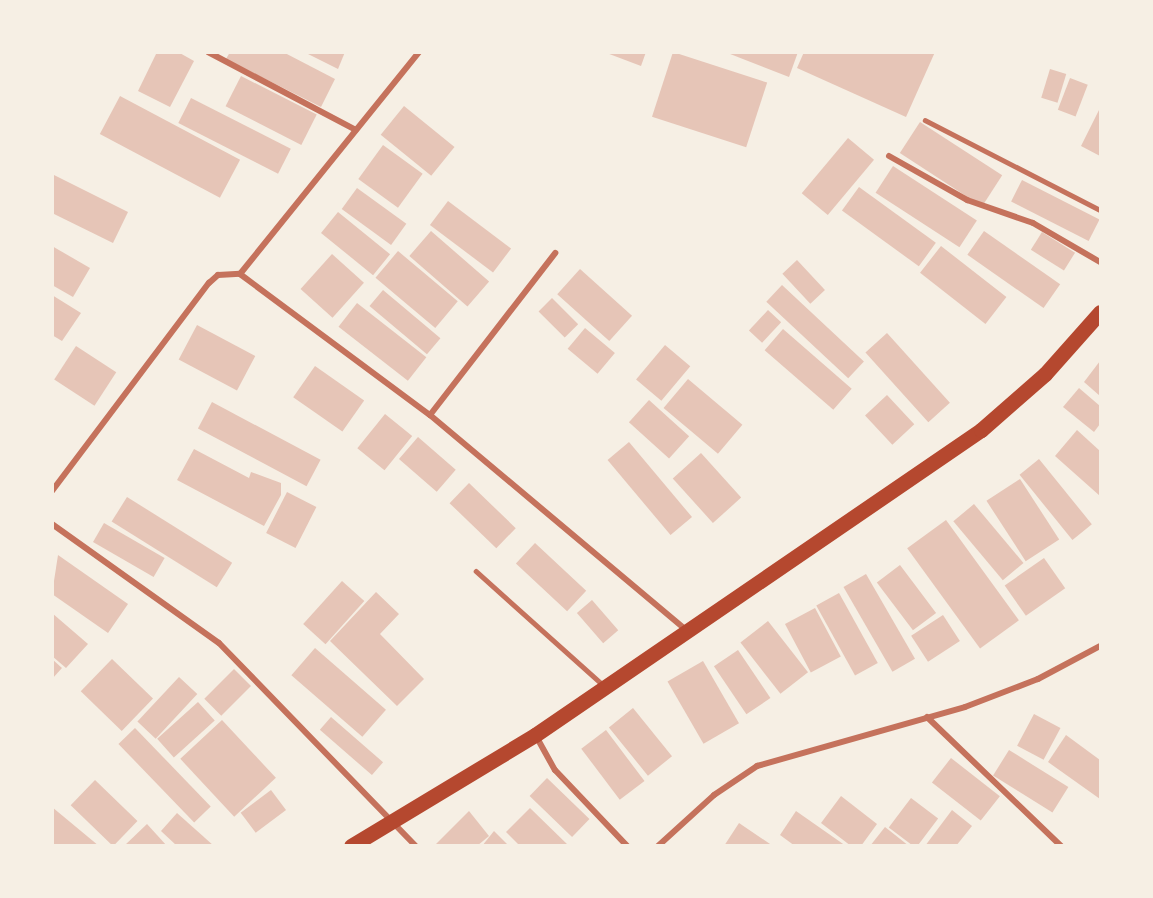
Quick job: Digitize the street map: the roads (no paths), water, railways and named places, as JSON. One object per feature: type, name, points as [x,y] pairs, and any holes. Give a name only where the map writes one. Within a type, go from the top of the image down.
[{"type":"main road","points":[[351,846],[395,822],[535,735],[688,633],[1010,408],[1101,312]]},
{"type":"street","points":[[208,52],[356,130]]},
{"type":"street","points":[[240,274],[419,52]]},
{"type":"street","points":[[889,156],[967,200],[1033,223],[1101,262]]},
{"type":"street","points":[[430,415],[555,253]]},
{"type":"street","points":[[52,490],[208,283],[218,275],[240,274],[430,415],[688,633]]},
{"type":"street","points":[[52,524],[219,644],[416,846]]},
{"type":"street","points":[[658,846],[714,795],[757,766],[927,717],[1038,679],[1101,646]]},
{"type":"street","points":[[927,717],[1061,846]]},
{"type":"street","points":[[535,735],[555,770],[627,846]]},
{"type":"lane","points":[[925,120],[1101,210]]},
{"type":"lane","points":[[476,571],[605,687]]}]
